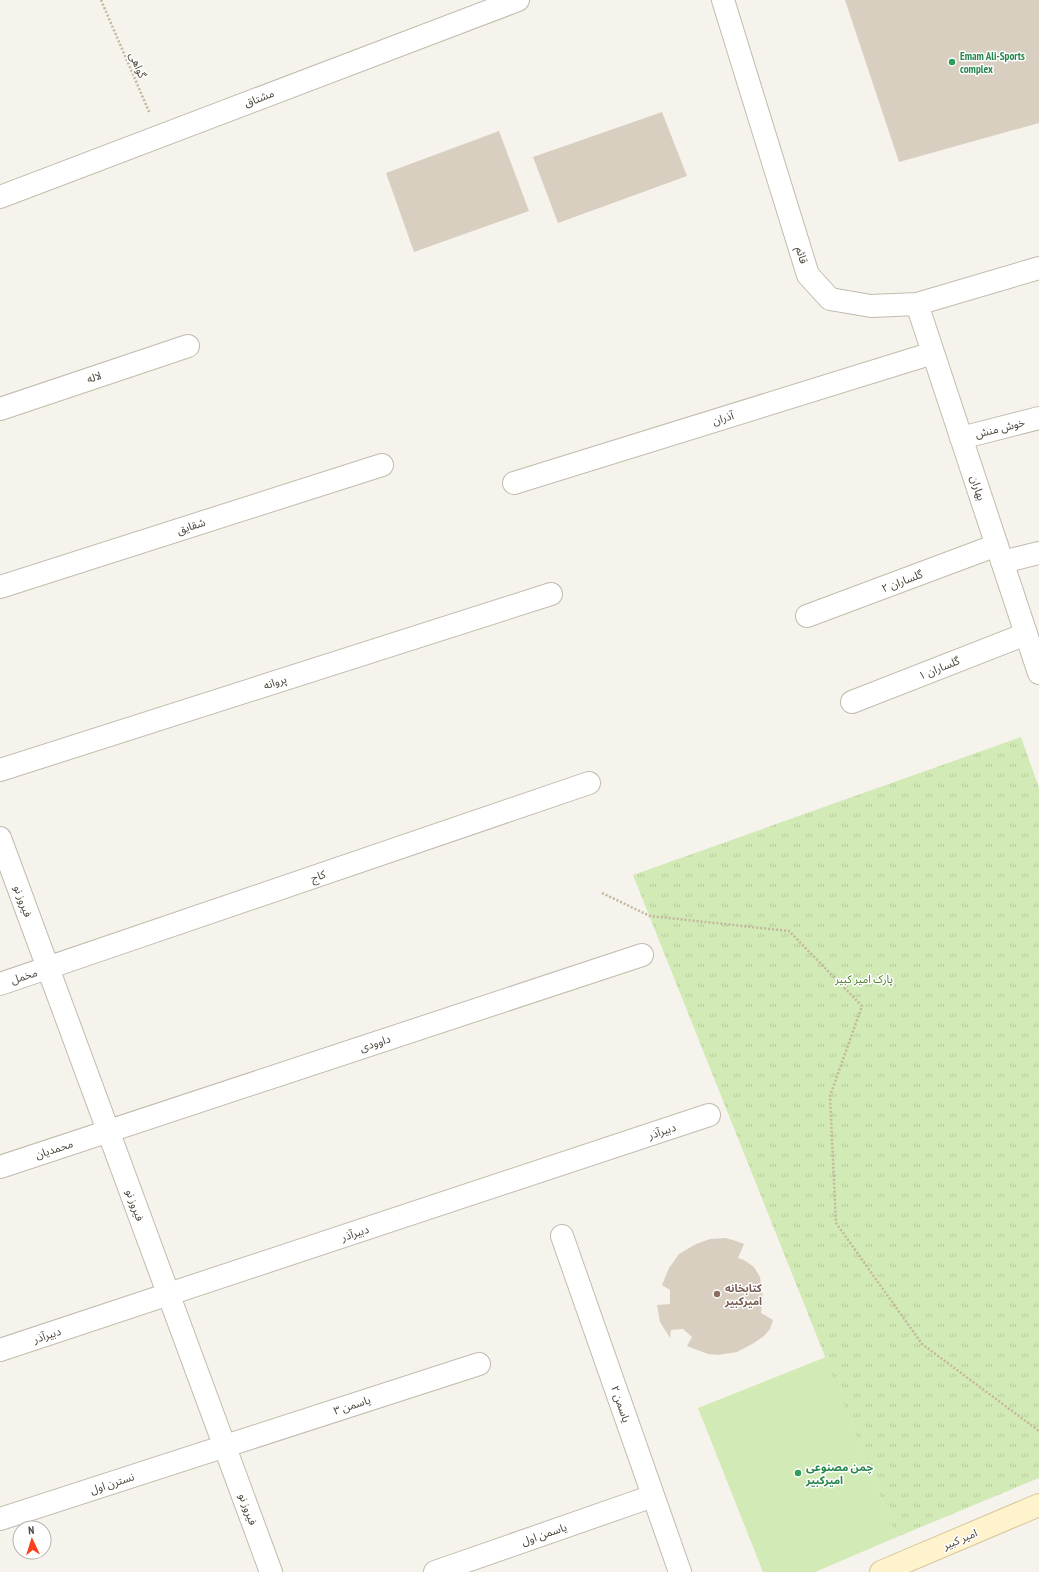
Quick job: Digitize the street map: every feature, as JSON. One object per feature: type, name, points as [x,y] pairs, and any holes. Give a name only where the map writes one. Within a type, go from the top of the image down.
[{"type":"main road","name":"امیر کبیر","points":[[881,1572],[1039,1505]]},
{"type":"street","name":"مشتاق","points":[[0,197],[518,0]]},
{"type":"street","name":"قائم","points":[[723,0],[808,274],[830,299],[871,306],[917,304],[1039,268]]},
{"type":"street","name":"بهاران","points":[[917,304],[1039,673]]},
{"type":"street","name":"لاله","points":[[0,409],[188,346]]},
{"type":"street","name":"آذران","points":[[514,483],[933,353]]},
{"type":"street","name":"خوش منش","points":[[961,438],[1039,418]]},
{"type":"street","name":"شقایق","points":[[0,587],[382,465]]},
{"type":"street","name":"گلساران ۲","points":[[807,616],[1000,554],[1039,553]]},
{"type":"street","name":"پروانه","points":[[0,770],[551,594]]},
{"type":"street","name":"گلساران ۱","points":[[852,702],[1026,634]]},
{"type":"street","name":"کاج","points":[[48,968],[589,783]]},
{"type":"street","name":"فیروز نو","points":[[0,838],[271,1572]]},
{"type":"street","name":"داوودی","points":[[108,1131],[642,954]]},
{"type":"street","name":"مخمل","points":[[0,984],[48,968]]},
{"type":"street","name":"دبیرآذر","points":[[0,1350],[710,1115]]},
{"type":"street","name":"محمدیان","points":[[0,1167],[108,1131]]},
{"type":"street","name":"یاسمن ۲","points":[[562,1236],[680,1572]]},
{"type":"street","name":"یاسمن ۳","points":[[224,1446],[479,1364]]},
{"type":"street","name":"نسترن اول","points":[[0,1520],[224,1446]]},
{"type":"street","name":"یاسمن اول","points":[[436,1572],[653,1496]]},
{"type":"path","name":"گواهی","points":[[101,0],[159,136]]},
{"type":"path","points":[[602,893],[650,916],[789,930],[862,1006],[830,1096],[836,1223],[922,1344],[1039,1431]]},
{"type":"green space","name":"پارک امیر کبیر","points":[[1021,737],[1039,788],[1039,1478],[897,1537],[633,875]]},
{"type":"green space","name":"چمن مصنوعی امیرکبیر","points":[[826,1357],[897,1537],[815,1572],[763,1572],[698,1408]]},
{"type":"building","name":"Emam Ali-Sports complex","points":[[845,0],[1039,0],[1039,123],[899,162]]},
{"type":"building","points":[[662,112],[687,176],[558,223],[533,157]]},
{"type":"building","points":[[499,131],[529,211],[414,252],[386,173]]},
{"type":"building","name":"کتابخانه امیرکبیر","points":[[725,1238],[744,1244],[738,1258],[754,1267],[760,1277],[763,1298],[761,1313],[773,1320],[770,1329],[764,1336],[737,1352],[718,1355],[708,1354],[687,1346],[692,1337],[683,1329],[671,1330],[670,1338],[660,1322],[657,1305],[670,1304],[670,1290],[662,1285],[669,1268],[679,1254],[696,1244],[710,1239]]},
{"type":"place","name":"Emam Ali-Sports complex","points":[[952,62]]},
{"type":"place","name":"کتابخانه امیرکبیر","points":[[717,1294]]},
{"type":"place","name":"چمن مصنوعی امیرکبیر","points":[[798,1473]]}]
